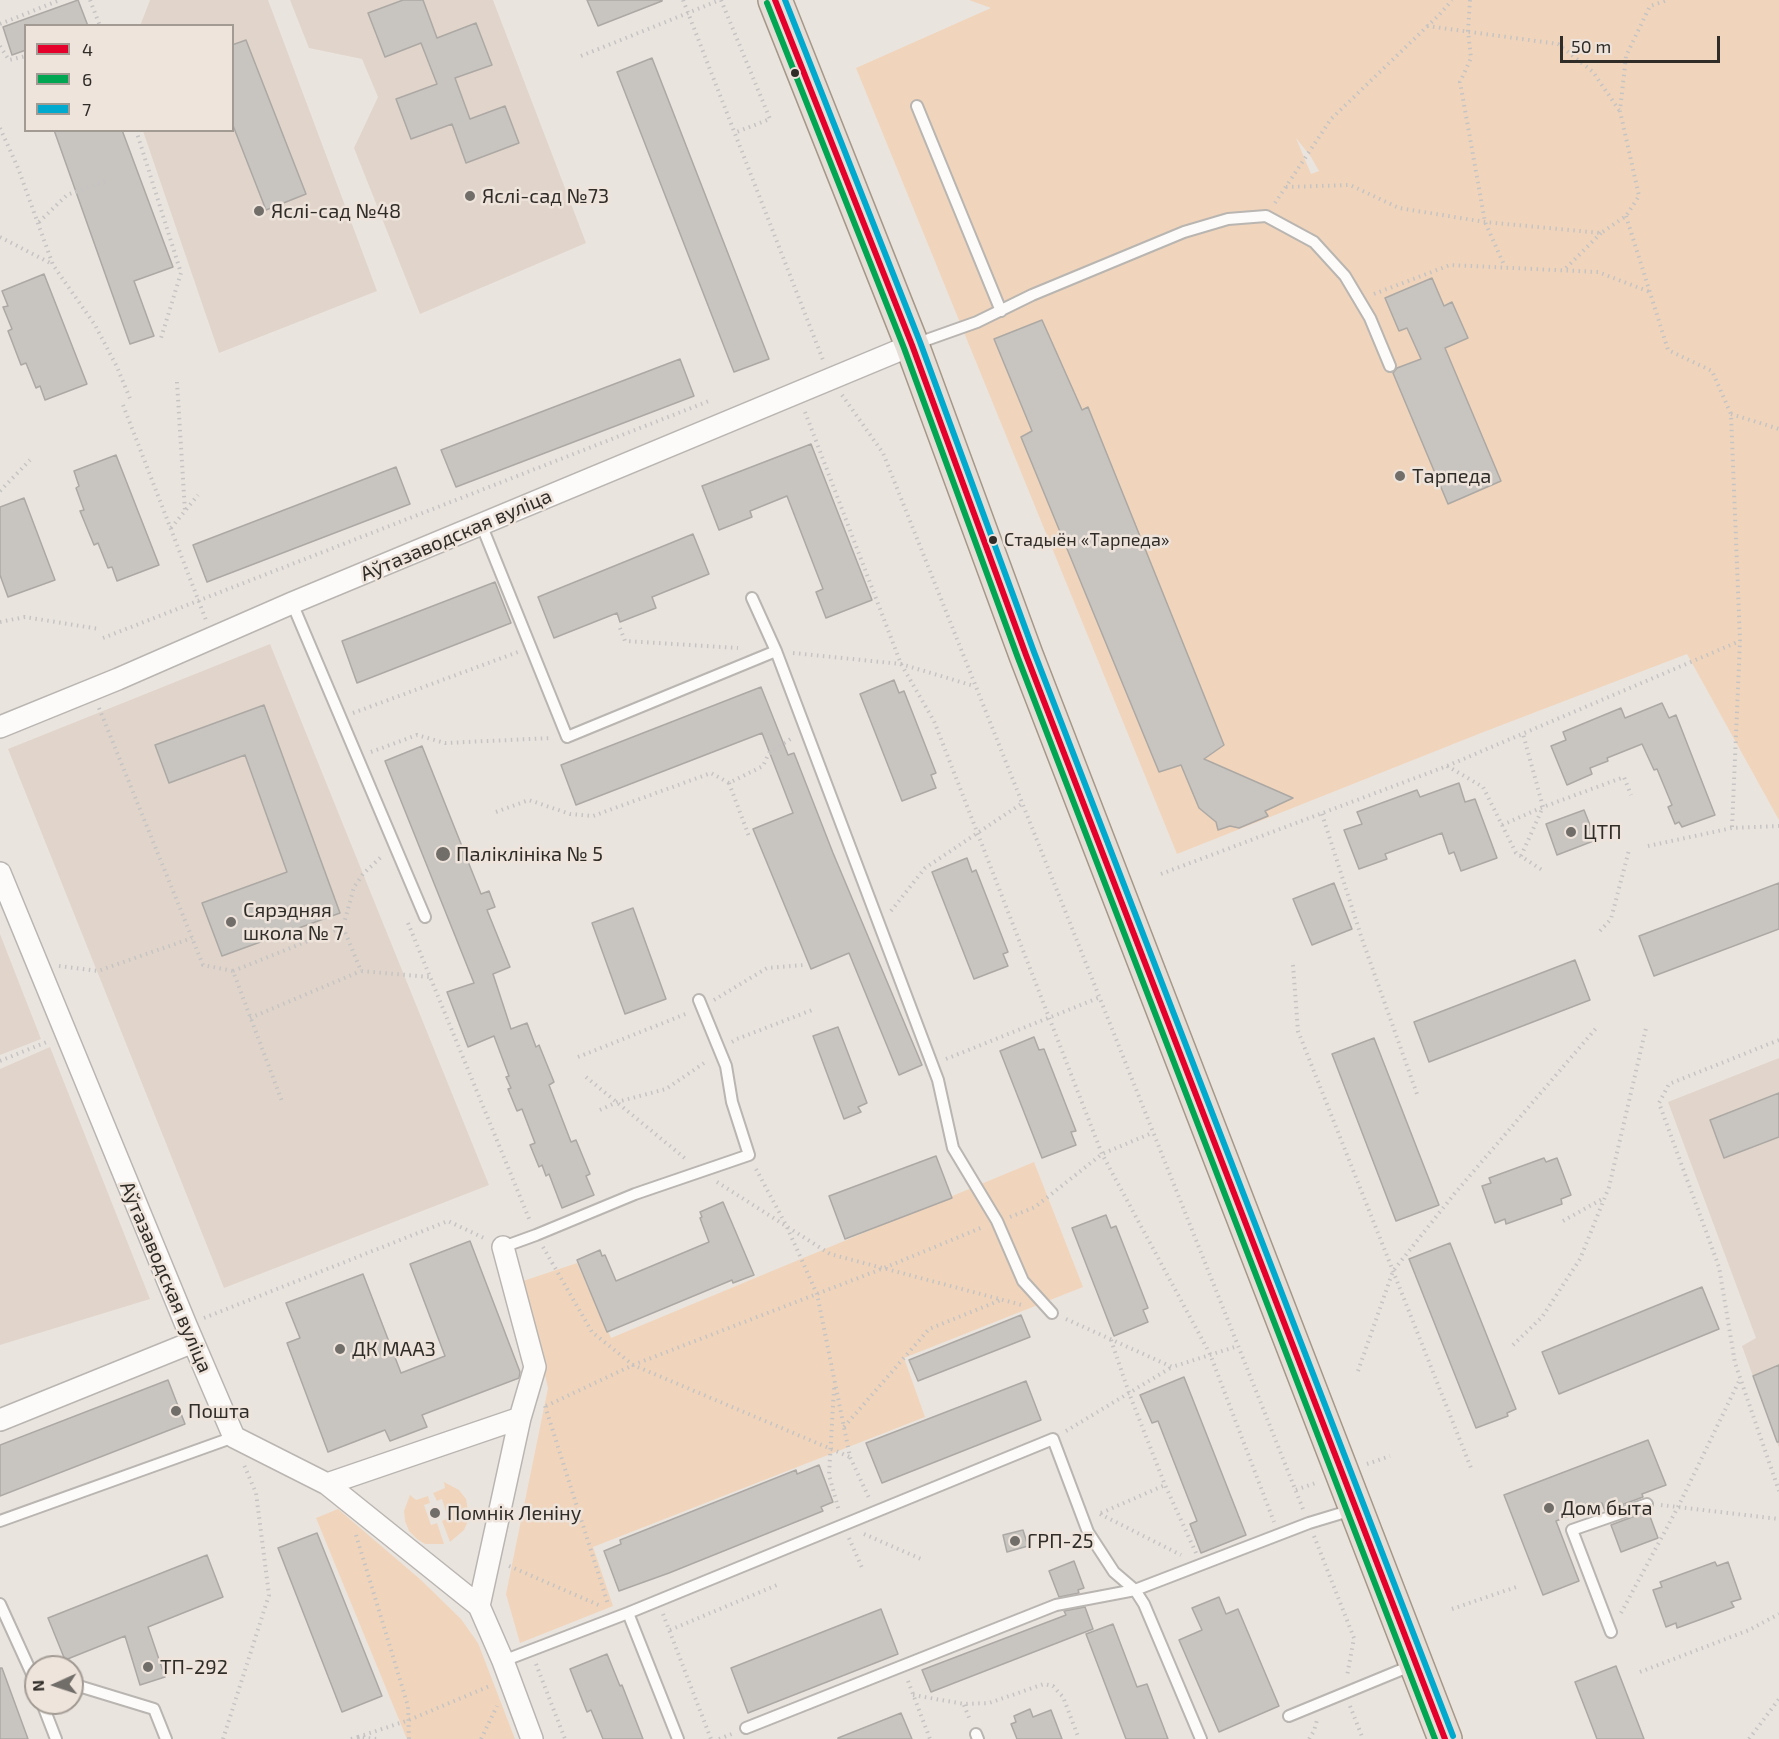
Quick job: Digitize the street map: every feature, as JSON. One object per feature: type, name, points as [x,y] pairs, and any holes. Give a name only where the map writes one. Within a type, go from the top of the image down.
[{"type":"main road","points":[[775,0],[912,345],[1030,667],[1445,1739]]},
{"type":"street","name":"Аўтазаводская вуліца","points":[[0,727],[92,690],[291,603],[912,345]]},
{"type":"street","name":"Аўтазаводская вуліца","points":[[0,873],[189,1334],[234,1437]]},
{"type":"street","points":[[479,1606],[520,1418],[535,1367],[502,1247]]},
{"type":"street","points":[[0,1420],[189,1334]]},
{"type":"street","points":[[327,1484],[520,1418]]},
{"type":"street","points":[[234,1437],[327,1484],[479,1606],[532,1739]]},
{"type":"lane","points":[[917,106],[1001,311]]},
{"type":"lane","points":[[912,345],[977,322],[1184,232],[1228,219],[1266,216],[1314,242],[1345,276],[1370,318],[1390,366]]},
{"type":"lane","points":[[481,524],[567,737],[776,651]]},
{"type":"lane","points":[[752,598],[776,651],[938,1080],[953,1148],[997,1221],[1023,1281],[1052,1313]]},
{"type":"lane","points":[[291,603],[424,917]]},
{"type":"lane","points":[[502,1247],[635,1194],[749,1155],[732,1102],[726,1066],[699,1000]]},
{"type":"lane","points":[[0,1521],[234,1437]]},
{"type":"lane","points":[[506,1670],[532,1652],[1053,1439],[1088,1532],[1114,1572],[1136,1590],[1144,1604],[1201,1739]]},
{"type":"lane","points":[[1611,1632],[1572,1530],[1647,1504]]},
{"type":"lane","points":[[746,1728],[1056,1605],[1136,1590],[1279,1534],[1356,1509]]},
{"type":"lane","points":[[0,1604],[24,1655]]},
{"type":"lane","points":[[628,1613],[678,1739]]},
{"type":"lane","points":[[1288,1716],[1416,1663]]},
{"type":"lane","points":[[84,1688],[154,1709],[166,1739]]},
{"type":"lane","points":[[47,1715],[56,1739]]},
{"type":"path","points":[[0,24],[60,0]]},
{"type":"path","points":[[90,0],[99,24]]},
{"type":"path","points":[[683,0],[830,379],[883,453],[1354,1638],[1345,1691],[1363,1739]]},
{"type":"path","points":[[581,56],[720,0],[770,119],[734,133]]},
{"type":"path","points":[[1266,216],[1331,119],[1452,0]]},
{"type":"path","points":[[1470,0],[1468,31],[1472,58],[1460,82],[1485,222],[1505,267]]},
{"type":"path","points":[[1565,269],[1600,234],[1626,216],[1640,196],[1620,111],[1626,56],[1650,6],[1667,0]]},
{"type":"path","points":[[1427,26],[1558,44],[1593,72],[1620,111]]},
{"type":"path","points":[[0,46],[9,60],[24,56]]},
{"type":"path","points":[[0,128],[39,223],[53,265],[95,325],[117,367],[131,401]]},
{"type":"path","points":[[137,132],[181,273],[161,338]]},
{"type":"path","points":[[39,223],[67,195],[106,181]]},
{"type":"path","points":[[1286,187],[1350,185],[1399,208],[1485,222],[1600,234]]},
{"type":"path","points":[[1626,216],[1668,350],[1713,371],[1731,414],[1740,641],[1732,828]]},
{"type":"path","points":[[0,237],[53,265]]},
{"type":"path","points":[[1359,300],[1450,265],[1598,272],[1650,292]]},
{"type":"path","points":[[177,382],[185,511]]},
{"type":"path","points":[[798,392],[901,664],[934,721],[1102,1154],[1210,1354],[1279,1534]]},
{"type":"path","points":[[103,638],[709,401]]},
{"type":"path","points":[[123,405],[213,637]]},
{"type":"path","points":[[1731,414],[1779,429]]},
{"type":"path","points":[[0,491],[30,460]]},
{"type":"path","points":[[171,528],[198,495]]},
{"type":"path","points":[[0,622],[25,617],[99,629]]},
{"type":"path","points":[[620,628],[625,640],[776,651],[901,664],[974,686]]},
{"type":"path","points":[[1161,874],[1447,766],[1740,641]]},
{"type":"path","points":[[340,718],[530,647]]},
{"type":"path","points":[[92,690],[203,964],[233,971],[343,927]]},
{"type":"path","points":[[729,783],[763,766],[770,753],[805,729]]},
{"type":"path","points":[[1521,856],[1543,807],[1523,734]]},
{"type":"path","points":[[357,757],[417,735],[444,743],[567,737]]},
{"type":"path","points":[[1447,766],[1483,787],[1516,853],[1542,870]]},
{"type":"path","points":[[496,812],[529,800],[570,814],[593,816],[711,773],[729,783],[750,839]]},
{"type":"path","points":[[1502,825],[1624,777],[1631,795]]},
{"type":"path","points":[[879,927],[926,868],[1021,804]]},
{"type":"path","points":[[1322,814],[1362,939],[1417,1094]]},
{"type":"path","points":[[1648,846],[1732,828],[1779,826]]},
{"type":"path","points":[[361,971],[343,927],[354,887],[363,874],[383,855],[396,850]]},
{"type":"path","points":[[1600,930],[1611,919],[1629,850]]},
{"type":"path","points":[[383,855],[387,866]]},
{"type":"path","points":[[408,922],[536,1235],[592,1332],[633,1365],[850,1457]]},
{"type":"path","points":[[37,964],[98,971],[192,938]]},
{"type":"path","points":[[1293,965],[1298,1030],[1471,1467]]},
{"type":"path","points":[[233,971],[283,1104]]},
{"type":"path","points":[[250,1018],[361,971],[429,977]]},
{"type":"path","points":[[931,1065],[1098,998]]},
{"type":"path","points":[[1358,1371],[1393,1271],[1455,1192],[1598,1026]]},
{"type":"path","points":[[1513,1345],[1542,1317],[1580,1259],[1609,1187],[1646,1028]]},
{"type":"path","points":[[0,1061],[66,1034]]},
{"type":"path","points":[[1779,1040],[1669,1084],[1659,1103],[1719,1267],[1735,1363],[1779,1491]]},
{"type":"path","points":[[586,1077],[702,1172],[831,1254],[1052,1313],[1172,1367]]},
{"type":"path","points":[[520,1418],[633,1365],[1035,1207],[1102,1154],[1152,1133]]},
{"type":"path","points":[[749,1155],[786,1225],[817,1294],[850,1457],[875,1511]]},
{"type":"path","points":[[1563,1221],[1604,1198]]},
{"type":"path","points":[[189,1334],[448,1221],[502,1247]]},
{"type":"path","points":[[844,1427],[929,1329],[1002,1299]]},
{"type":"path","points":[[1111,1340],[1165,1485],[1201,1564]]},
{"type":"path","points":[[1053,1439],[1172,1367],[1238,1346]]},
{"type":"path","points":[[1611,1632],[1678,1507],[1740,1378]]},
{"type":"path","points":[[835,1382],[829,1475],[843,1525],[863,1570]]},
{"type":"path","points":[[489,1558],[610,1610],[545,1406]]},
{"type":"path","points":[[223,1739],[269,1594],[256,1493],[234,1437]]},
{"type":"path","points":[[1083,1521],[1165,1485]]},
{"type":"path","points":[[346,1500],[408,1706],[409,1739]]},
{"type":"path","points":[[1647,1504],[1779,1519]]},
{"type":"path","points":[[1100,1514],[1201,1564]]},
{"type":"path","points":[[843,1525],[921,1559]]},
{"type":"path","points":[[669,1630],[777,1585]]},
{"type":"path","points":[[1452,1609],[1519,1586]]},
{"type":"path","points":[[658,1601],[711,1739]]},
{"type":"path","points":[[1640,1672],[1749,1630],[1779,1614]]},
{"type":"path","points":[[532,1652],[565,1739]]},
{"type":"path","points":[[902,1666],[930,1739]]},
{"type":"path","points":[[351,1739],[409,1720],[506,1670]]},
{"type":"path","points":[[482,1739],[506,1670]]},
{"type":"path","points":[[913,1695],[964,1704],[989,1703],[1044,1684],[1053,1686],[1063,1697],[1079,1739]]},
{"type":"path","points":[[1749,1739],[1779,1699]]},
{"type":"path","points":[[358,1737],[377,1739]]},
{"type":"shaded area","name":"Яслі-сад №48","points":[[150,0],[268,0],[377,291],[219,353],[143,132],[234,132],[234,24],[141,24]]},
{"type":"shaded area","name":"Яслі-сад №73","points":[[290,0],[493,0],[586,243],[420,314],[354,148],[378,97],[362,59],[309,48]]},
{"type":"shaded area","name":"Тарпеда","points":[[969,0],[1779,0],[1779,820],[1687,654],[1177,854],[856,68],[991,8]],"holes":[[[1296,138],[1319,171],[1311,174]]]},
{"type":"shaded area","name":"Сярэдняя школа № 7","points":[[270,644],[489,1185],[224,1288],[8,749]]},
{"type":"shaded area","points":[[0,934],[41,1039],[0,1055]]},
{"type":"shaded area","points":[[50,1047],[150,1299],[0,1345],[0,1069]]},
{"type":"shaded area","points":[[1779,1058],[1779,1448],[1742,1346],[1756,1338],[1668,1102]]},
{"type":"shaded area","points":[[1034,1162],[1083,1287],[904,1358],[925,1417],[593,1547],[613,1606],[520,1643],[506,1594],[548,1388],[523,1281],[577,1263],[611,1338]]},
{"type":"shaded area","points":[[444,1482],[459,1490],[466,1499],[468,1510],[468,1521],[464,1530],[450,1542],[442,1521],[448,1518],[442,1499],[437,1501],[433,1493],[445,1488]]},
{"type":"shaded area","points":[[410,1495],[416,1500],[428,1496],[430,1503],[424,1505],[431,1525],[437,1523],[444,1544],[425,1544],[409,1531],[404,1511]]},
{"type":"shaded area","points":[[338,1509],[421,1580],[461,1619],[478,1643],[515,1739],[407,1739],[316,1518]]},
{"type":"building","points":[[78,0],[87,24],[24,24],[24,51],[12,55],[3,27]]},
{"type":"building","points":[[403,0],[423,0],[437,38],[476,23],[492,65],[455,78],[470,119],[505,106],[519,143],[466,163],[452,124],[411,139],[396,99],[437,84],[421,43],[385,57],[368,13]]},
{"type":"building","points":[[587,0],[662,0],[662,1],[598,26]]},
{"type":"building","points":[[246,40],[306,194],[266,210],[234,128],[234,44]]},
{"type":"building","points":[[652,58],[769,359],[734,372],[617,72]]},
{"type":"building","points":[[55,132],[123,132],[173,267],[134,281],[154,336],[130,344]]},
{"type":"building","points":[[44,274],[87,384],[45,400],[40,386],[36,388],[26,363],[21,365],[8,331],[12,329],[3,307],[8,306],[2,291]]},
{"type":"building","points":[[1432,278],[1444,306],[1452,302],[1468,338],[1445,348],[1501,481],[1448,504],[1393,373],[1397,368],[1421,359],[1407,328],[1399,331],[1385,298]]},
{"type":"building","points":[[1042,320],[1082,410],[1088,407],[1224,745],[1204,759],[1293,798],[1265,811],[1268,816],[1239,828],[1230,826],[1218,830],[1216,822],[1199,808],[1181,765],[1159,772],[1021,437],[1032,431],[994,339]]},
{"type":"building","points":[[680,359],[694,396],[456,487],[441,450]]},
{"type":"building","points":[[811,444],[872,600],[826,618],[816,592],[823,589],[787,496],[750,511],[752,517],[719,530],[702,486]]},
{"type":"building","points":[[116,455],[159,565],[117,581],[112,567],[108,568],[98,543],[94,545],[80,511],[84,510],[76,488],[79,486],[74,471]]},
{"type":"building","points":[[396,467],[410,504],[207,582],[193,545]]},
{"type":"building","points":[[24,498],[55,580],[8,597],[0,575],[0,507]]},
{"type":"building","points":[[693,534],[709,574],[652,597],[656,608],[620,622],[617,613],[554,638],[538,597]]},
{"type":"building","points":[[495,582],[511,623],[357,683],[342,641]]},
{"type":"building","points":[[894,680],[899,693],[904,691],[936,773],[931,775],[936,788],[902,801],[860,694]]},
{"type":"building","points":[[761,687],[788,755],[794,753],[833,853],[922,1065],[899,1075],[849,953],[811,969],[753,829],[793,813],[762,733],[576,805],[561,765]]},
{"type":"building","points":[[1662,703],[1669,718],[1676,715],[1715,815],[1682,827],[1679,822],[1675,824],[1668,807],[1672,805],[1657,769],[1654,770],[1642,744],[1607,758],[1608,761],[1590,768],[1592,774],[1567,785],[1551,746],[1566,740],[1563,732],[1621,708],[1625,718]]},
{"type":"building","points":[[264,705],[340,913],[222,956],[202,903],[287,872],[245,755],[169,783],[155,745]]},
{"type":"building","points":[[422,746],[481,894],[489,891],[495,907],[487,910],[510,967],[493,974],[511,1029],[527,1023],[536,1047],[539,1045],[554,1082],[549,1085],[571,1142],[576,1140],[590,1174],[586,1176],[594,1195],[562,1208],[549,1174],[546,1176],[542,1165],[539,1167],[530,1145],[535,1143],[522,1109],[517,1111],[508,1089],[511,1088],[506,1077],[509,1076],[494,1036],[468,1047],[447,992],[474,983],[385,761]]},
{"type":"building","points":[[1459,783],[1465,802],[1475,799],[1497,858],[1461,871],[1454,852],[1449,854],[1442,833],[1385,854],[1387,859],[1359,869],[1344,830],[1362,824],[1357,812],[1417,790],[1420,797]]},
{"type":"building","name":"ЦТП","points":[[1584,810],[1596,840],[1557,855],[1546,824]]},
{"type":"building","points":[[967,858],[972,872],[976,870],[1008,952],[1003,954],[1008,966],[974,979],[932,872]]},
{"type":"building","points":[[1334,883],[1352,929],[1312,945],[1293,899]]},
{"type":"building","points":[[1779,883],[1779,929],[1654,976],[1639,936]]},
{"type":"building","points":[[633,908],[666,999],[625,1014],[592,923]]},
{"type":"building","points":[[1575,960],[1590,1000],[1429,1062],[1414,1022]]},
{"type":"building","points":[[838,1027],[867,1103],[858,1107],[861,1112],[844,1119],[813,1036]]},
{"type":"building","points":[[1034,1037],[1039,1050],[1044,1049],[1076,1131],[1071,1132],[1076,1145],[1042,1158],[1000,1051]]},
{"type":"building","points":[[1374,1038],[1439,1205],[1396,1221],[1332,1054]]},
{"type":"building","points":[[1779,1093],[1779,1137],[1724,1158],[1710,1120]]},
{"type":"building","points":[[936,1156],[952,1198],[845,1239],[829,1196]]},
{"type":"building","points":[[1544,1158],[1546,1162],[1557,1158],[1571,1195],[1561,1199],[1562,1204],[1506,1224],[1505,1219],[1495,1223],[1482,1186],[1491,1183],[1489,1178]]},
{"type":"building","points":[[723,1202],[754,1275],[733,1283],[732,1280],[607,1332],[577,1260],[600,1250],[602,1256],[605,1255],[616,1281],[709,1242],[700,1212]]},
{"type":"building","points":[[1106,1215],[1111,1228],[1116,1226],[1148,1308],[1143,1310],[1148,1322],[1114,1336],[1072,1228]]},
{"type":"building","name":"ДК МААЗ","points":[[470,1241],[520,1372],[519,1378],[422,1415],[427,1427],[390,1441],[385,1430],[328,1452],[287,1343],[300,1338],[286,1303],[363,1274],[401,1373],[445,1356],[410,1264]]},
{"type":"building","points":[[1450,1243],[1516,1409],[1507,1413],[1508,1416],[1476,1428],[1409,1259]]},
{"type":"building","points":[[1702,1287],[1719,1329],[1559,1394],[1542,1352]]},
{"type":"building","points":[[1021,1315],[1030,1337],[918,1381],[909,1360]]},
{"type":"building","points":[[1779,1365],[1779,1442],[1777,1442],[1753,1376]]},
{"type":"building","points":[[1184,1377],[1246,1535],[1201,1553],[1190,1524],[1197,1521],[1158,1421],[1152,1423],[1140,1395]]},
{"type":"building","points":[[168,1380],[185,1424],[0,1496],[0,1445]]},
{"type":"building","points":[[1026,1381],[1041,1420],[882,1483],[866,1443]]},
{"type":"building","name":"Дом быта","points":[[1648,1440],[1666,1485],[1642,1494],[1643,1497],[1605,1511],[1602,1503],[1556,1521],[1579,1581],[1543,1595],[1504,1495]]},
{"type":"building","points":[[819,1465],[833,1502],[821,1507],[823,1511],[619,1591],[604,1551],[621,1544],[620,1540],[796,1470],[797,1474]]},
{"type":"building","points":[[1648,1511],[1658,1538],[1621,1552],[1611,1525]]},
{"type":"building","name":"ГРП-25","points":[[1023,1530],[1028,1546],[1007,1552],[1003,1535]]},
{"type":"building","points":[[317,1533],[382,1696],[342,1712],[278,1548]]},
{"type":"building","points":[[207,1555],[223,1597],[148,1627],[165,1677],[140,1685],[125,1636],[78,1655],[63,1655],[48,1618]]},
{"type":"building","points":[[1074,1561],[1084,1588],[1078,1590],[1079,1593],[1059,1597],[1049,1571]]},
{"type":"building","points":[[1715,1562],[1717,1566],[1728,1562],[1741,1599],[1731,1602],[1734,1607],[1677,1628],[1676,1623],[1666,1627],[1653,1590],[1662,1587],[1660,1582]]},
{"type":"building","points":[[1219,1597],[1226,1614],[1238,1609],[1279,1706],[1219,1732],[1179,1640],[1202,1630],[1192,1608]]},
{"type":"building","points":[[1085,1607],[1093,1629],[931,1692],[922,1670],[1066,1615],[1064,1611]]},
{"type":"building","points":[[881,1609],[898,1654],[748,1713],[731,1668]]},
{"type":"building","points":[[1113,1624],[1137,1687],[1147,1684],[1168,1739],[1126,1739],[1086,1634]]},
{"type":"building","points":[[607,1654],[643,1739],[603,1739],[591,1710],[587,1712],[570,1669]]},
{"type":"building","points":[[1616,1666],[1644,1739],[1597,1739],[1575,1682]]},
{"type":"building","points":[[0,1668],[2,1668],[28,1739],[0,1739]]},
{"type":"building","points":[[1030,1709],[1033,1717],[1051,1710],[1062,1739],[1017,1739],[1011,1724],[1016,1722],[1014,1716]]},
{"type":"building","points":[[901,1713],[912,1739],[838,1739],[838,1738]]},
{"type":"transit line","name":"4","points":[[775,0],[912,345],[1026,655],[1445,1739]]},
{"type":"transit line","name":"7","points":[[785,0],[920,342],[1034,652],[1453,1736]]},
{"type":"transit line","name":"6","points":[[767,3],[904,348],[1018,658],[1435,1739]]},
{"type":"place","name":"Яслі-сад №73","points":[[470,196]]},
{"type":"place","name":"Яслі-сад №48","points":[[259,211]]},
{"type":"place","name":"Тарпеда","points":[[1400,476]]},
{"type":"place","name":"Стадыён «Тарпеда»","points":[[993,540]]},
{"type":"place","name":"ЦТП","points":[[1571,832]]},
{"type":"place","name":"Паліклініка № 5","points":[[443,854]]},
{"type":"place","name":"Сярэдняя школа № 7","points":[[231,922]]},
{"type":"place","name":"ДК МААЗ","points":[[340,1349]]},
{"type":"place","name":"Пошта","points":[[176,1411]]},
{"type":"place","name":"Дом быта","points":[[1549,1508]]},
{"type":"place","name":"Помнік Леніну","points":[[435,1513]]},
{"type":"place","name":"ГРП-25","points":[[1015,1541]]},
{"type":"place","name":"ТП-292","points":[[148,1667]]}]
